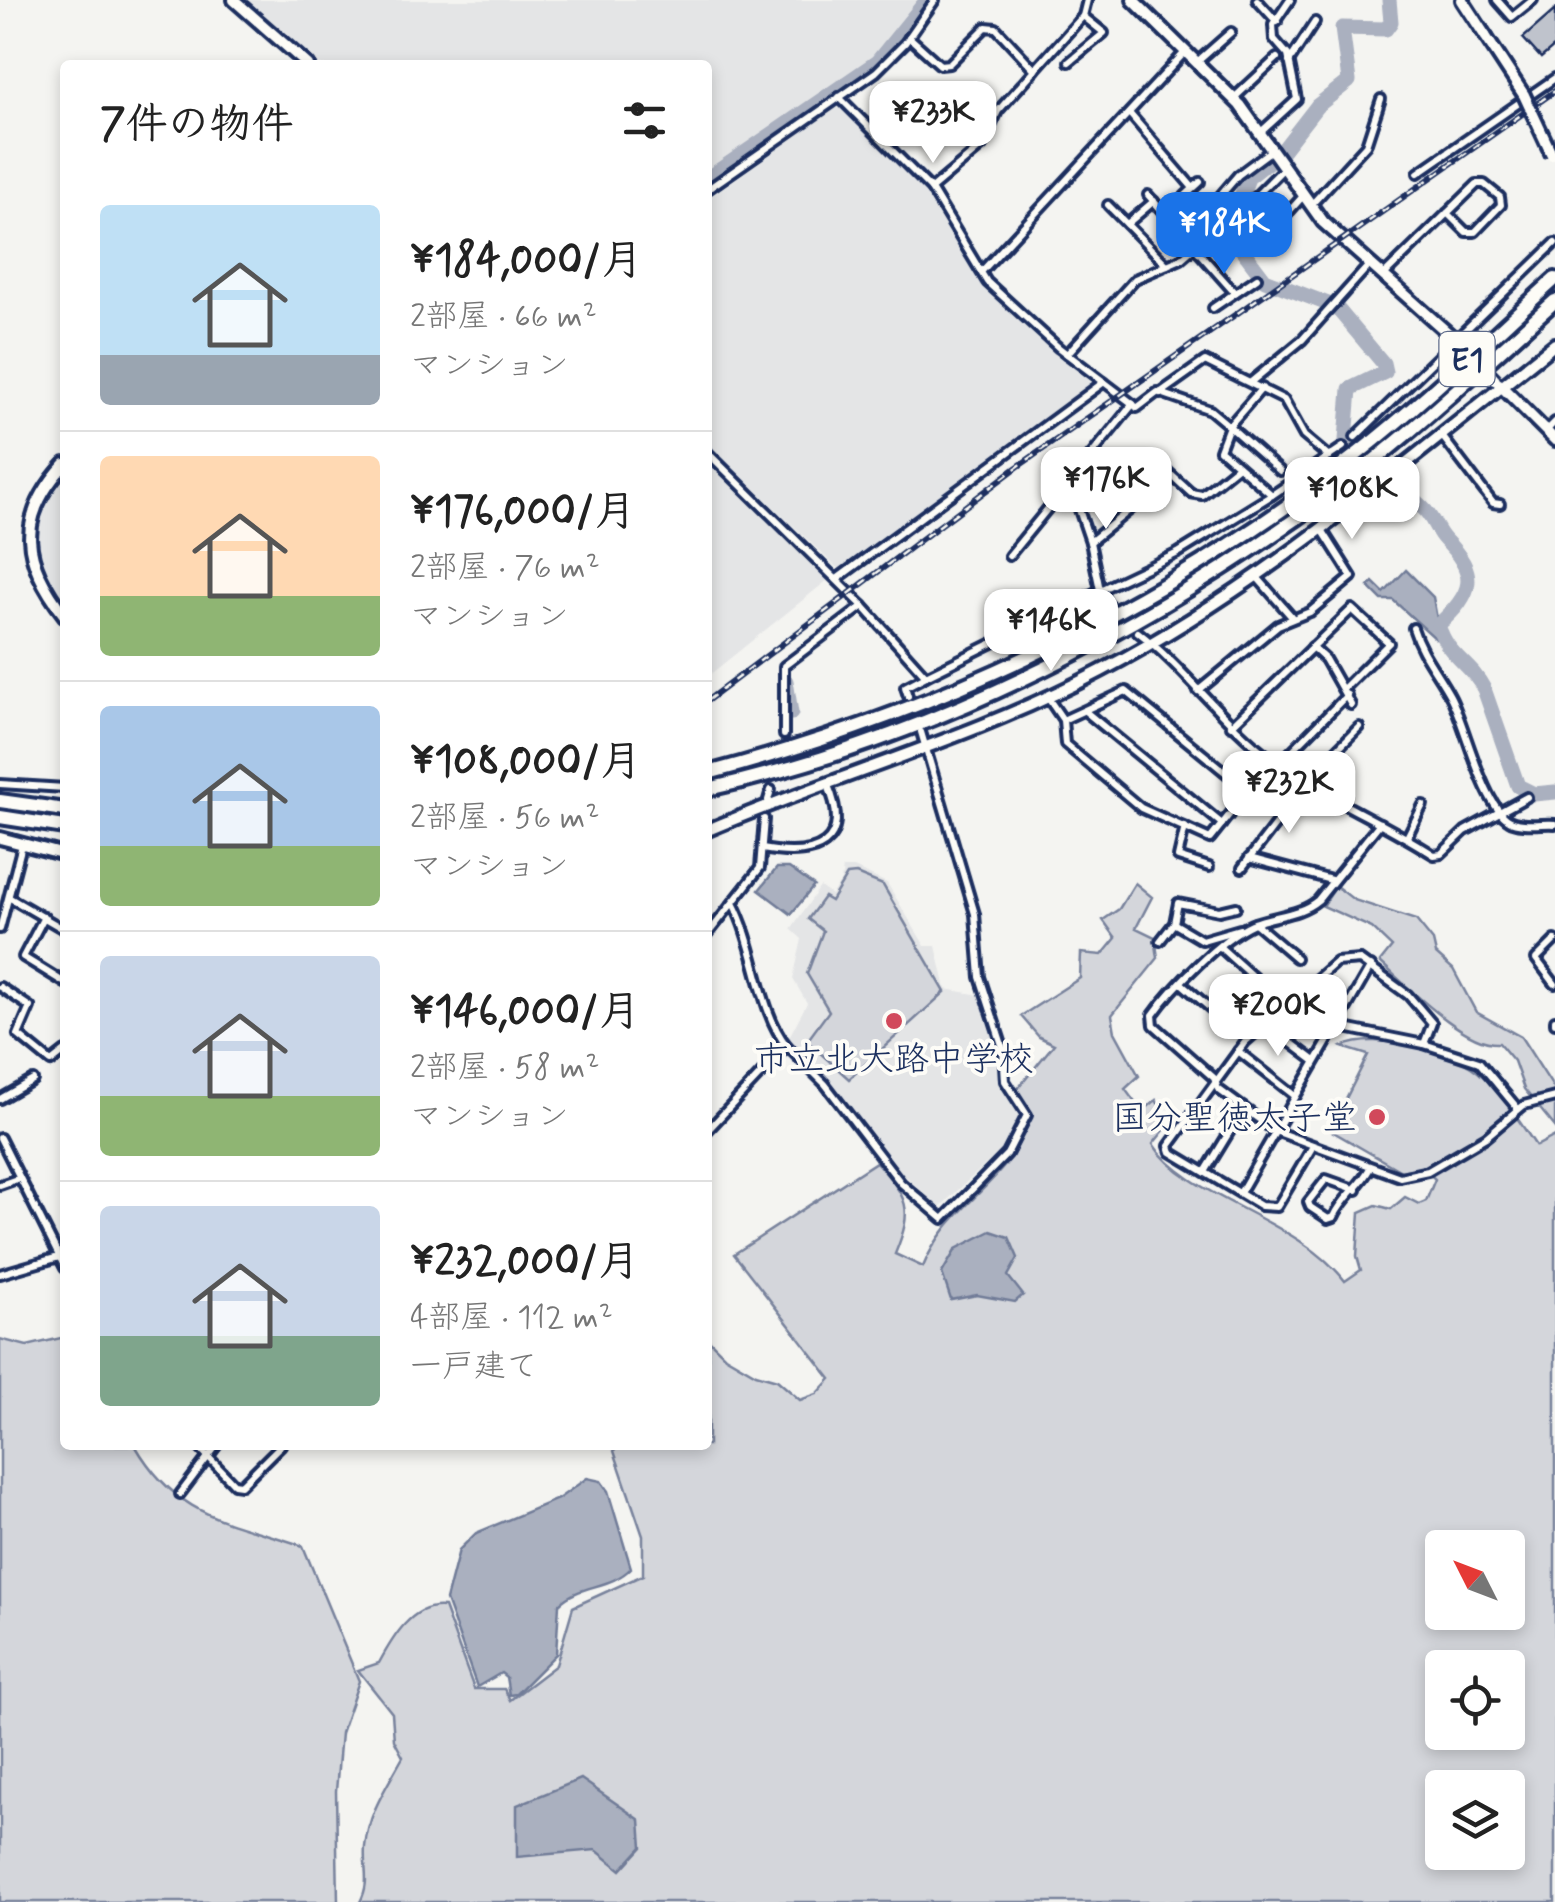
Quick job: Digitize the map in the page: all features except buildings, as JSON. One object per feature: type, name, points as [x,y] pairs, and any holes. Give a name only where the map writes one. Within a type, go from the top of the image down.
[{"type":"highway","name":"E1","points":[[712,772],[858,728],[1018,664],[1200,564],[1345,454],[1378,437],[1555,279]]},
{"type":"highway","name":"E1","points":[[712,789],[906,728],[1044,667],[1213,575],[1358,473],[1555,301]]},
{"type":"highway","points":[[0,801],[60,809]]},
{"type":"highway","points":[[0,817],[60,826]]},
{"type":"street","points":[[234,0],[302,60]]},
{"type":"street","points":[[712,186],[876,72],[909,37],[935,0]]},
{"type":"street","points":[[931,189],[982,146],[998,112],[1083,16],[1087,0]]},
{"type":"street","points":[[1133,0],[1262,131],[1323,222],[1456,340],[1498,383],[1551,426],[1555,440]]},
{"type":"street","points":[[1257,0],[1277,22]]},
{"type":"street","points":[[1262,131],[1297,100],[1290,62],[1274,38],[1277,22],[1290,0]]},
{"type":"street","points":[[1462,0],[1532,109],[1554,160]]},
{"type":"street","points":[[1498,0],[1512,17],[1533,0]]},
{"type":"street","points":[[1068,62],[1104,33],[1083,16]]},
{"type":"street","points":[[1290,62],[1315,22]]},
{"type":"street","points":[[909,37],[940,65],[949,64],[986,28],[996,28],[1035,70]]},
{"type":"street","points":[[1197,62],[1230,32]]},
{"type":"street","points":[[983,270],[1186,51]]},
{"type":"street","points":[[1233,98],[1277,58]]},
{"type":"street","points":[[1418,173],[1555,78]]},
{"type":"street","points":[[839,97],[931,189],[987,282],[1067,354],[1137,408],[1205,361],[1284,400],[1304,436],[1328,456]]},
{"type":"street","points":[[1268,235],[1366,145],[1381,98]]},
{"type":"street","points":[[1129,113],[1193,188]]},
{"type":"street","points":[[1250,201],[1279,156]]},
{"type":"street","points":[[1216,202],[1238,175],[1279,156]]},
{"type":"street","points":[[1184,196],[1200,182]]},
{"type":"street","points":[[1384,275],[1477,184],[1484,184],[1500,197],[1501,205],[1475,232],[1466,232],[1447,214]]},
{"type":"street","points":[[1127,224],[1152,198],[1234,292]]},
{"type":"street","points":[[1108,205],[1167,265]]},
{"type":"street","points":[[1355,437],[1555,244]]},
{"type":"street","points":[[1067,354],[1135,279],[1196,246]]},
{"type":"street","points":[[1250,382],[1302,340],[1371,264]]},
{"type":"street","points":[[1214,308],[1256,278]]},
{"type":"street","points":[[712,828],[1048,698],[1151,642],[1322,528],[1441,434],[1498,383],[1555,344]]},
{"type":"street","points":[[837,580],[1104,382]]},
{"type":"street","points":[[1262,388],[1230,426],[1220,450],[1272,495]]},
{"type":"street","points":[[1160,393],[1210,410],[1280,471]]},
{"type":"street","points":[[1009,556],[1133,404]]},
{"type":"street","points":[[1441,434],[1493,502],[1500,504]]},
{"type":"street","points":[[908,696],[905,688],[926,676],[1178,552],[1328,456],[1345,454]]},
{"type":"street","points":[[712,458],[863,606],[926,676]]},
{"type":"street","points":[[1090,542],[1153,491],[1168,472],[1192,494],[1202,495],[1238,466]]},
{"type":"street","points":[[60,471],[38,501],[30,538],[36,574],[60,609]]},
{"type":"street","points":[[1070,483],[1070,496],[1090,542],[1100,590],[1108,604]]},
{"type":"street","points":[[1198,691],[1291,616],[1310,612],[1352,577],[1322,528]]},
{"type":"street","points":[[1254,574],[1291,616]]},
{"type":"street","points":[[784,735],[784,666],[863,606]]},
{"type":"street","points":[[1048,698],[1063,720],[1065,744],[1141,808],[1210,839],[1248,791],[1389,644],[1352,609],[1230,726]]},
{"type":"street","points":[[1413,628],[1418,647],[1452,698],[1471,756],[1503,814],[1514,822],[1555,824]]},
{"type":"street","points":[[1138,632],[1230,726],[1276,762],[1441,854],[1466,831],[1503,814],[1527,797]]},
{"type":"street","points":[[1312,647],[1352,705]]},
{"type":"street","points":[[1063,720],[1126,691],[1248,791]]},
{"type":"street","points":[[1086,712],[1222,824]]},
{"type":"street","points":[[1242,868],[1307,782],[1358,727]]},
{"type":"street","points":[[733,903],[754,950],[775,1032],[824,1084],[901,1184],[942,1218],[1007,1154],[1026,1115],[1004,1081],[1003,1048],[980,978],[979,930],[932,778],[934,764],[921,732]]},
{"type":"street","points":[[0,784],[60,788]]},
{"type":"street","points":[[762,849],[803,854],[824,845],[836,823],[837,810],[828,784]]},
{"type":"street","points":[[768,800],[771,790]]},
{"type":"street","points":[[1407,837],[1423,805]]},
{"type":"street","points":[[712,929],[760,868],[764,819]]},
{"type":"street","points":[[1174,923],[1202,940],[1308,908],[1380,823]]},
{"type":"street","points":[[1184,827],[1178,857],[1209,867]]},
{"type":"street","points":[[0,838],[60,853]]},
{"type":"street","points":[[0,929],[22,844]]},
{"type":"street","points":[[1249,858],[1331,880]]},
{"type":"street","points":[[10,898],[60,927]]},
{"type":"street","points":[[1160,940],[1174,923],[1178,903],[1218,912],[1236,907]]},
{"type":"street","points":[[44,917],[23,956],[60,980]]},
{"type":"street","points":[[1254,923],[1296,958]]},
{"type":"street","points":[[1242,929],[1181,982],[1154,1016],[1154,1026],[1275,1132],[1400,1177],[1428,1171],[1486,1137],[1518,1108],[1555,1097]]},
{"type":"street","points":[[1555,940],[1536,959],[1555,984]]},
{"type":"street","points":[[1221,948],[1262,986]]},
{"type":"street","points":[[1313,1146],[1277,1207],[1261,1206],[1171,1152],[1169,1146],[1238,1051],[1336,962],[1360,960],[1371,966],[1428,1016],[1432,1023],[1424,1044]]},
{"type":"street","points":[[1240,1193],[1371,966]]},
{"type":"street","points":[[1181,982],[1231,1026]]},
{"type":"street","points":[[0,987],[30,1008],[18,1034],[51,1062],[60,1055]]},
{"type":"street","points":[[1298,996],[1335,1026],[1424,1044],[1479,1062],[1518,1108]]},
{"type":"street","points":[[1266,1024],[1315,1061]]},
{"type":"street","points":[[712,1126],[787,1046]]},
{"type":"street","points":[[1238,1051],[1295,1096]]},
{"type":"street","points":[[0,1098],[33,1080]]},
{"type":"street","points":[[1205,1172],[1244,1108]]},
{"type":"street","points":[[0,1138],[59,1257],[0,1274]]},
{"type":"street","points":[[1357,1190],[1326,1179],[1308,1202],[1328,1219],[1357,1190],[1370,1168]]},
{"type":"street","points":[[0,1185],[18,1178]]},
{"type":"street","points":[[202,1450],[234,1484],[241,1484],[277,1450]]},
{"type":"street","points":[[180,1494],[212,1450]]},
{"type":"shaded area","points":[[240,0],[922,0],[870,61],[712,172],[712,60],[307,60]]},
{"type":"shaded area","points":[[835,108],[844,109],[925,190],[974,263],[981,284],[1092,383],[1090,389],[844,569],[836,567],[712,448],[712,196]]},
{"type":"shaded area","points":[[712,465],[829,579],[712,673]]},
{"type":"shaded area","points":[[60,478],[60,603],[47,587],[34,547],[35,522]]},
{"type":"shaded area","name":"市立北大路中学校","points":[[843,868],[854,868],[887,883],[925,946],[936,946],[946,989],[980,995],[1001,1048],[1002,1082],[1022,1113],[1002,1149],[940,1207],[903,1174],[827,1077],[791,1047],[788,1039],[807,1003],[793,979],[802,939],[791,929],[820,887],[831,895],[841,881]]},
{"type":"shaded area","points":[[856,874],[883,885],[945,992],[849,1079],[807,1041],[829,1011],[807,974],[823,931],[808,919],[824,897],[831,901],[847,875]]},
{"type":"shaded area","points":[[1135,883],[1152,897],[1136,928],[1155,937],[1158,958],[1112,1015],[1115,1032],[1139,1076],[1125,1089],[1142,1112],[1156,1100],[1170,1123],[1153,1144],[1169,1163],[1191,1179],[1300,1241],[1345,1281],[1361,1270],[1357,1256],[1360,1212],[1376,1205],[1391,1209],[1405,1197],[1419,1204],[1426,1201],[1435,1179],[1422,1167],[1401,1171],[1330,1130],[1368,1055],[1342,1047],[1371,1041],[1407,1044],[1458,1060],[1489,1083],[1536,1146],[1555,1136],[1555,1902],[360,1902],[365,1888],[365,1847],[370,1823],[403,1757],[394,1740],[392,1713],[358,1670],[379,1663],[404,1625],[433,1607],[444,1607],[474,1689],[504,1689],[510,1700],[556,1665],[573,1607],[643,1575],[643,1536],[614,1451],[712,1450],[712,1343],[725,1356],[756,1374],[777,1380],[800,1400],[817,1394],[831,1379],[734,1254],[876,1162],[905,1204],[905,1225],[895,1254],[923,1267],[939,1237],[1011,1158],[1032,1113],[1016,1091],[1054,1044],[1039,1037],[1021,1016],[1080,978],[1081,953],[1102,955],[1116,938],[1103,920],[1119,909]]},
{"type":"shaded area","points":[[1336,886],[1354,900],[1416,920],[1433,941],[1436,954],[1453,969],[1476,1012],[1521,1037],[1555,1090],[1555,1127],[1524,1089],[1514,1061],[1499,1043],[1470,1035],[1436,1012],[1380,962],[1392,947],[1372,928],[1323,906]]},
{"type":"shaded area","points":[[60,1338],[60,1450],[138,1450],[151,1470],[187,1503],[228,1522],[303,1546],[359,1681],[341,1733],[336,1791],[338,1902],[0,1902],[0,1339],[27,1346]]},
{"type":"water","points":[[1406,570],[1433,597],[1440,635],[1436,639],[1393,600],[1382,600],[1369,587],[1373,582],[1384,593]]},
{"type":"water","points":[[777,868],[789,868],[814,886],[791,914],[759,890]]},
{"type":"water","points":[[991,1231],[1009,1237],[1018,1258],[1008,1276],[1023,1295],[1015,1302],[977,1295],[951,1300],[942,1273],[956,1249]]},
{"type":"water","points":[[587,1478],[601,1481],[608,1491],[631,1568],[614,1580],[576,1593],[559,1604],[556,1654],[516,1694],[509,1695],[506,1677],[501,1673],[477,1687],[446,1600],[459,1550],[476,1533],[558,1499]]},
{"type":"water","points":[[581,1779],[640,1820],[642,1847],[621,1870],[596,1850],[517,1857],[517,1805]]},
{"type":"waterway","points":[[712,175],[877,62],[927,0]]},
{"type":"waterway","points":[[1389,0],[1391,22],[1386,29],[1342,28],[1349,81],[1317,106],[1282,151],[1248,178],[1228,231],[1265,280],[1336,307],[1383,363],[1385,372],[1350,389],[1346,440],[1363,461],[1426,512],[1463,563],[1468,583],[1465,593],[1438,625],[1453,653],[1484,689],[1518,786],[1534,794],[1555,792]]},
{"type":"waterway","points":[[1437,635],[1448,650]]},
{"type":"waterway","points":[[786,681],[791,713]]},
{"type":"waterway","points":[[712,935],[731,913]]},
{"type":"tunnel","points":[[771,790],[784,735]]},
{"type":"railway","points":[[712,697],[1016,468],[1555,91]]},
{"type":"place","name":"市立北大路中学校","points":[[894,1021]]},
{"type":"place","name":"国分聖徳太子堂","points":[[1377,1117]]}]
